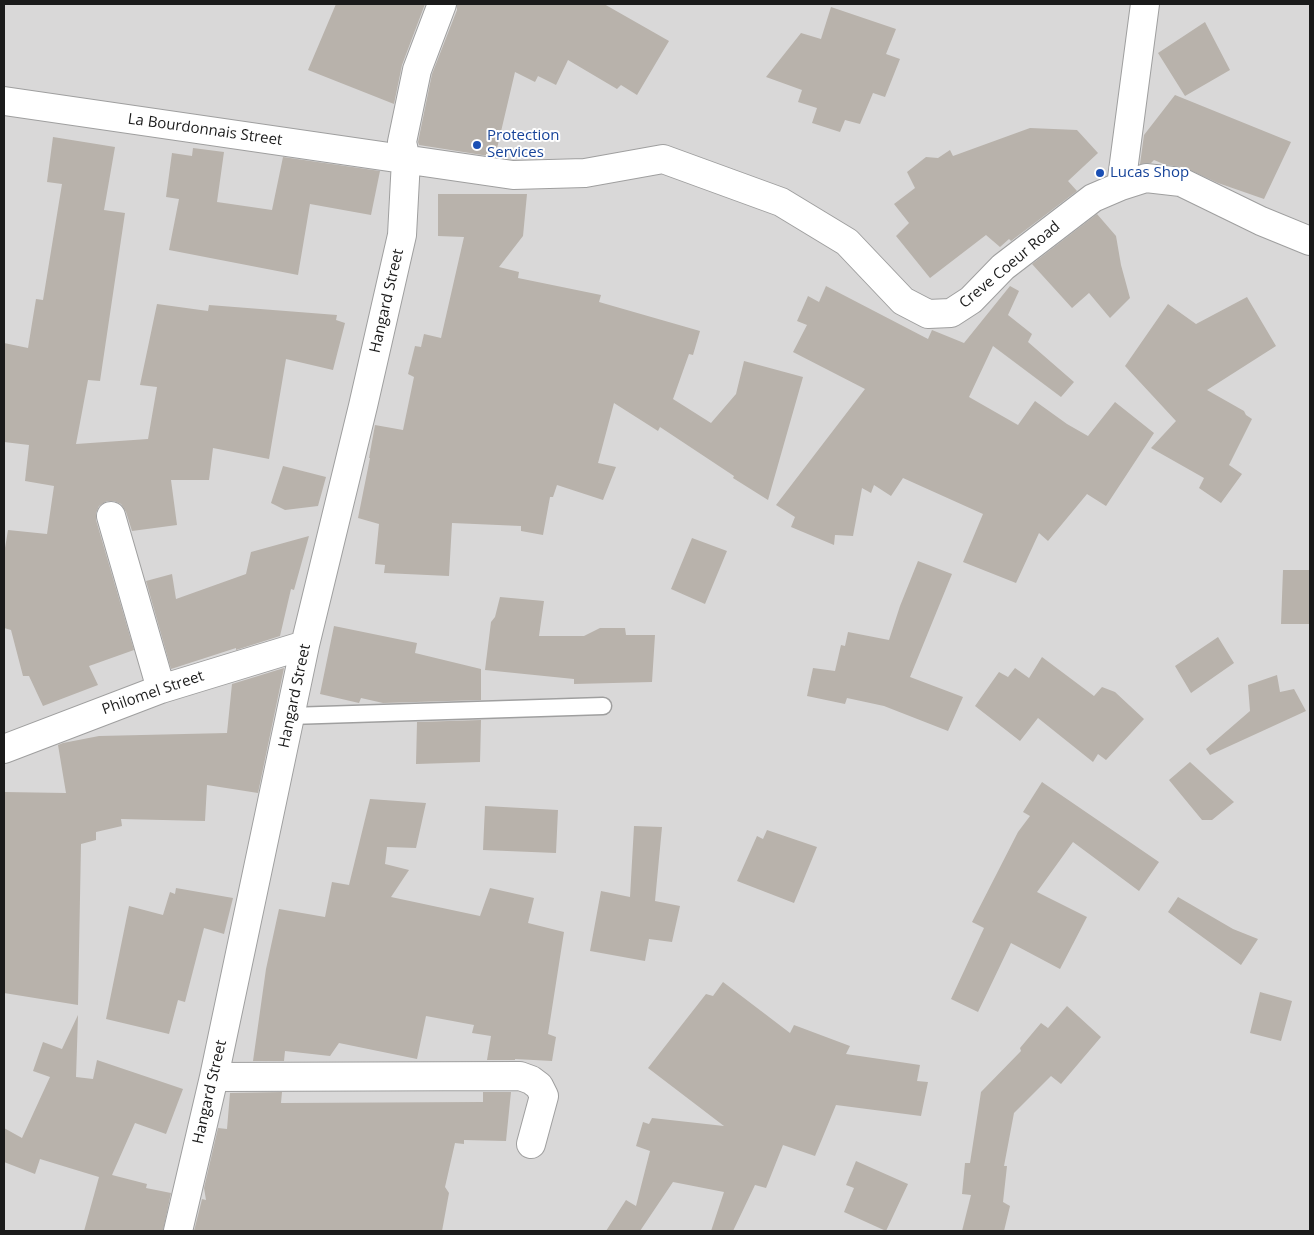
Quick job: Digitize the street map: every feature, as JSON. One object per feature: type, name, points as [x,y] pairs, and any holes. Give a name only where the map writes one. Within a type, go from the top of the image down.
[{"type":"street","name":"Hangard Street","points":[[178,1231],[214,1077],[305,645],[402,235],[406,160],[402,142],[418,70],[442,4]]},
{"type":"street","points":[[1121,186],[1145,4]]},
{"type":"street","name":"La Bourdonnais Street","points":[[4,100],[406,160]]},
{"type":"street","name":"Creve Coeur Road","points":[[406,160],[513,175],[585,173],[663,159],[781,202],[847,242],[903,301],[928,314],[951,313],[971,300],[1003,267],[1093,198],[1146,178],[1181,182],[1261,221],[1310,240]]},
{"type":"street","points":[[111,516],[161,689]]},
{"type":"street","name":"Philomel Street","points":[[4,749],[161,689],[305,645]]},
{"type":"street","points":[[214,1077],[520,1076],[531,1080],[539,1086],[544,1096],[531,1144]]},
{"type":"lane","points":[[290,716],[603,706]]},
{"type":"shaded area","points":[[4,4],[1310,4],[1310,1231],[4,1231]]},
{"type":"building","points":[[336,4],[425,4],[402,65],[394,104],[308,70]]},
{"type":"building","points":[[457,4],[604,4],[669,41],[637,95],[621,85],[617,89],[568,60],[556,85],[538,76],[535,82],[515,72],[495,157],[419,145],[418,142],[432,74],[457,10]]},
{"type":"building","points":[[831,7],[896,29],[886,54],[900,59],[885,97],[873,93],[860,124],[845,120],[840,132],[812,123],[817,108],[798,102],[802,90],[766,77],[801,33],[821,39]]},
{"type":"building","points":[[1205,22],[1230,70],[1185,96],[1158,53]]},
{"type":"building","points":[[1175,95],[1291,142],[1264,199],[1218,183],[1183,167],[1166,165],[1154,160],[1151,163],[1140,164],[1144,135]]},
{"type":"building","points":[[1030,128],[1077,130],[1098,153],[1068,181],[1077,191],[1011,241],[1009,239],[1000,247],[986,235],[930,278],[896,236],[909,223],[894,204],[915,188],[907,172],[926,157],[938,158],[950,150],[953,156]]},
{"type":"building","points":[[53,137],[115,147],[104,210],[125,213],[100,381],[88,380],[76,444],[148,439],[157,387],[140,385],[157,304],[208,311],[209,305],[337,315],[336,320],[345,323],[333,370],[286,359],[269,459],[213,448],[209,480],[171,480],[177,525],[132,531],[126,512],[121,504],[107,501],[99,506],[96,520],[134,650],[89,666],[98,685],[43,706],[29,676],[23,676],[11,630],[4,628],[4,554],[8,530],[47,534],[54,486],[25,481],[29,445],[4,442],[4,343],[28,348],[36,299],[43,300],[62,184],[47,182]]},
{"type":"building","points":[[193,148],[224,152],[217,202],[272,210],[283,157],[380,171],[371,215],[310,204],[298,275],[169,250],[179,199],[166,197],[172,153],[192,156]]},
{"type":"building","points":[[438,194],[527,194],[523,236],[499,267],[519,272],[518,278],[601,295],[599,302],[700,331],[693,355],[689,354],[673,399],[711,423],[736,394],[744,361],[803,377],[768,500],[660,427],[658,431],[614,403],[598,463],[616,467],[603,500],[557,485],[553,497],[550,497],[543,535],[521,531],[521,526],[452,523],[449,576],[384,573],[385,565],[375,564],[379,524],[358,518],[375,425],[403,430],[414,377],[408,374],[415,346],[421,347],[424,334],[441,338],[464,237],[438,236]]},
{"type":"building","points":[[1097,214],[1116,236],[1121,265],[1130,298],[1110,318],[1089,293],[1072,308],[1032,264]]},
{"type":"building","points":[[826,286],[928,339],[932,330],[964,343],[1010,286],[1019,291],[1008,315],[1032,334],[1028,342],[1074,382],[1061,397],[993,346],[969,397],[1018,425],[1035,401],[1067,424],[1088,436],[1115,402],[1154,433],[1106,506],[1087,494],[1048,541],[1039,533],[1016,583],[963,562],[983,514],[903,478],[891,496],[874,485],[871,493],[862,488],[853,536],[835,535],[834,545],[791,527],[795,517],[776,505],[865,389],[793,352],[807,325],[797,321],[808,296],[819,302]]},
{"type":"building","points":[[1247,297],[1276,346],[1207,390],[1244,411],[1252,419],[1229,465],[1242,474],[1221,503],[1199,488],[1204,478],[1151,448],[1176,421],[1125,366],[1168,304],[1196,324]]},
{"type":"building","points":[[283,466],[326,477],[318,506],[285,510],[271,503]]},
{"type":"building","points":[[309,536],[294,590],[291,589],[280,636],[171,669],[146,581],[172,574],[176,599],[246,574],[251,552]]},
{"type":"building","points":[[692,538],[727,551],[705,604],[671,589]]},
{"type":"building","points":[[918,561],[952,574],[910,677],[963,697],[948,731],[884,706],[847,698],[845,704],[807,696],[813,668],[835,671],[841,645],[845,646],[848,632],[889,640]]},
{"type":"building","points":[[1283,570],[1310,570],[1310,624],[1281,624]]},
{"type":"building","points":[[500,597],[544,601],[539,636],[584,636],[600,628],[625,628],[626,635],[655,635],[652,682],[574,684],[574,679],[485,670],[491,622],[495,617]]},
{"type":"building","points":[[334,626],[417,643],[415,653],[481,669],[481,700],[383,703],[361,698],[359,703],[320,694]]},
{"type":"building","points":[[1218,637],[1234,663],[1191,693],[1175,666]]},
{"type":"building","points":[[1042,657],[1094,696],[1102,687],[1115,692],[1144,719],[1106,760],[1098,754],[1093,762],[1038,718],[1020,741],[975,706],[999,672],[1008,677],[1015,668],[1029,678]]},
{"type":"building","points":[[284,668],[258,793],[207,785],[205,821],[121,819],[122,826],[96,832],[96,840],[81,844],[78,1005],[4,993],[4,792],[66,793],[58,745],[63,743],[99,736],[227,733],[232,684]]},
{"type":"building","points":[[1277,675],[1280,692],[1294,689],[1306,711],[1210,755],[1206,749],[1250,711],[1248,685]]},
{"type":"building","points":[[481,720],[480,762],[416,764],[417,722]]},
{"type":"building","points":[[1190,762],[1234,802],[1212,820],[1202,820],[1169,780]]},
{"type":"building","points":[[1042,782],[1159,862],[1139,891],[1073,842],[1037,892],[1087,917],[1060,969],[1011,943],[978,1012],[951,999],[984,928],[972,922],[1018,832],[1030,816],[1023,812]]},
{"type":"building","points":[[370,799],[426,803],[416,848],[387,847],[385,864],[409,870],[391,897],[480,916],[490,888],[534,898],[528,923],[564,932],[548,1034],[556,1037],[552,1061],[487,1060],[491,1036],[472,1033],[474,1025],[426,1016],[417,1059],[339,1043],[330,1056],[285,1051],[284,1061],[253,1061],[266,969],[279,909],[325,917],[332,882],[349,885]]},
{"type":"building","points":[[485,806],[558,810],[556,853],[483,850]]},
{"type":"building","points":[[634,826],[662,827],[655,901],[680,906],[672,942],[649,939],[645,961],[590,951],[601,891],[630,897]]},
{"type":"building","points":[[767,830],[817,847],[794,903],[737,881],[757,836],[763,839]]},
{"type":"building","points":[[176,888],[233,898],[224,934],[204,928],[185,1002],[178,1000],[169,1034],[106,1019],[129,906],[163,915],[170,892],[175,894]]},
{"type":"building","points":[[1178,897],[1233,929],[1258,939],[1241,965],[1168,912]]},
{"type":"building","points":[[723,982],[790,1033],[794,1025],[850,1046],[846,1054],[920,1065],[917,1081],[928,1082],[921,1116],[836,1105],[815,1156],[783,1145],[766,1188],[755,1185],[733,1231],[711,1231],[724,1192],[673,1182],[640,1231],[606,1231],[626,1200],[636,1206],[650,1151],[636,1146],[643,1122],[649,1124],[652,1118],[724,1126],[648,1068],[706,994],[713,996]]},
{"type":"building","points":[[1260,992],[1292,1001],[1281,1041],[1250,1033]]},
{"type":"building","points":[[1067,1006],[1101,1037],[1061,1084],[1051,1076],[1014,1113],[1004,1166],[1007,1166],[1003,1202],[1010,1206],[1004,1231],[962,1231],[971,1195],[962,1194],[965,1163],[970,1163],[981,1092],[1021,1051],[1020,1048],[1041,1023],[1048,1028]]},
{"type":"building","points":[[78,1015],[76,1077],[93,1079],[97,1060],[183,1089],[166,1134],[135,1123],[112,1175],[147,1184],[146,1188],[171,1193],[163,1231],[84,1231],[99,1177],[40,1159],[35,1174],[4,1162],[4,1128],[22,1138],[50,1077],[33,1071],[43,1042],[62,1049]]},
{"type":"building","points":[[282,1092],[281,1103],[483,1102],[483,1092],[511,1092],[506,1141],[464,1140],[464,1144],[455,1143],[445,1187],[449,1193],[442,1231],[194,1231],[202,1199],[206,1200],[204,1188],[218,1128],[227,1129],[230,1093]]},
{"type":"building","points":[[856,1161],[908,1184],[886,1231],[844,1212],[854,1188],[846,1185]]},
{"type":"place","name":"Protection Services","points":[[477,145]]},
{"type":"place","name":"Lucas Shop","points":[[1100,173]]}]
